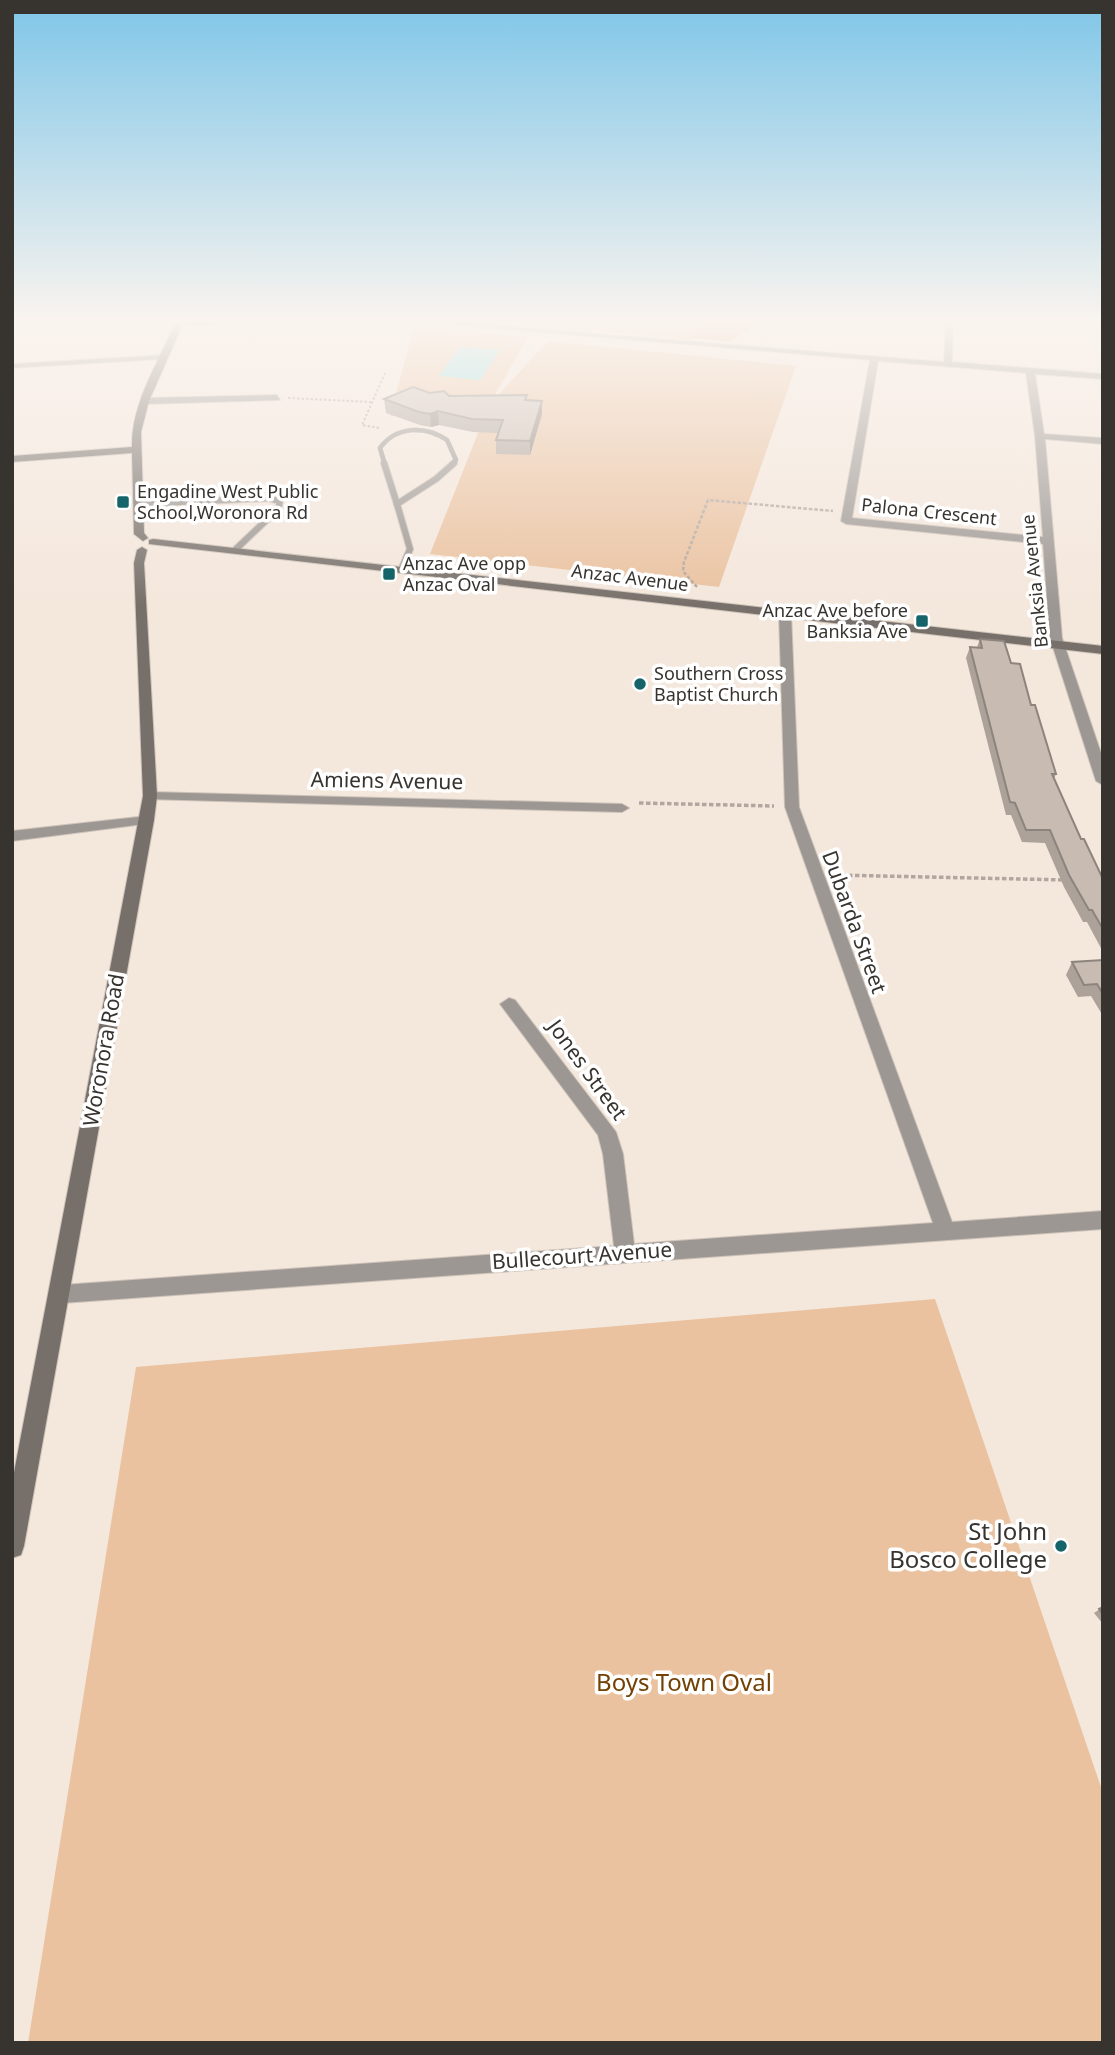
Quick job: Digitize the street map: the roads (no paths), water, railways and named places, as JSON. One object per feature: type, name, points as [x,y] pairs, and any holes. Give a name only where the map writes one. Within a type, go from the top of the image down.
[{"type":"street","name":"Woronora Road","points":[[12,1546],[16,1508],[62,1294],[150,796],[135,450],[141,415]]},
{"type":"street","name":"Palona Crescent","points":[[865,415],[846,521],[1046,541]]},
{"type":"street","name":"Banksia Avenue","points":[[1037,415],[1046,541],[1058,645],[1103,781]]},
{"type":"street","points":[[1040,436],[1103,441]]},
{"type":"street","points":[[12,459],[135,450]]},
{"type":"street","name":"Anzac Avenue","points":[[140,544],[235,550],[402,568],[1103,650]]},
{"type":"street","name":"Dubarda Street","points":[[785,613],[792,807],[814,875],[946,1232]]},
{"type":"street","name":"Amiens Avenue","points":[[150,796],[622,808]]},
{"type":"street","points":[[12,835],[147,820]]},
{"type":"street","name":"Jones Street","points":[[509,1004],[607,1132],[613,1154],[625,1252]]},
{"type":"street","name":"Bullecourt Avenue","points":[[62,1294],[1103,1220]]},
{"type":"lane","points":[[396,505],[448,471],[456,460],[450,443],[435,433],[420,431],[393,435],[385,439],[380,448],[396,505],[410,549],[402,568]]},
{"type":"lane","points":[[137,503],[268,498],[280,500],[278,509],[235,550]]},
{"type":"place","name":"Engadine West Public School,Woronora Rd","points":[[123,502]]},
{"type":"place","name":"Anzac Ave opp Anzac Oval","points":[[389,574]]},
{"type":"place","name":"Anzac Ave before Banksia Ave","points":[[922,621]]},
{"type":"place","name":"Southern Cross Baptist Church","points":[[640,684]]},
{"type":"place","name":"St John Bosco College","points":[[1061,1546]]},
{"type":"park label","name":"Boys Town Oval","points":[[684,1683]]}]
